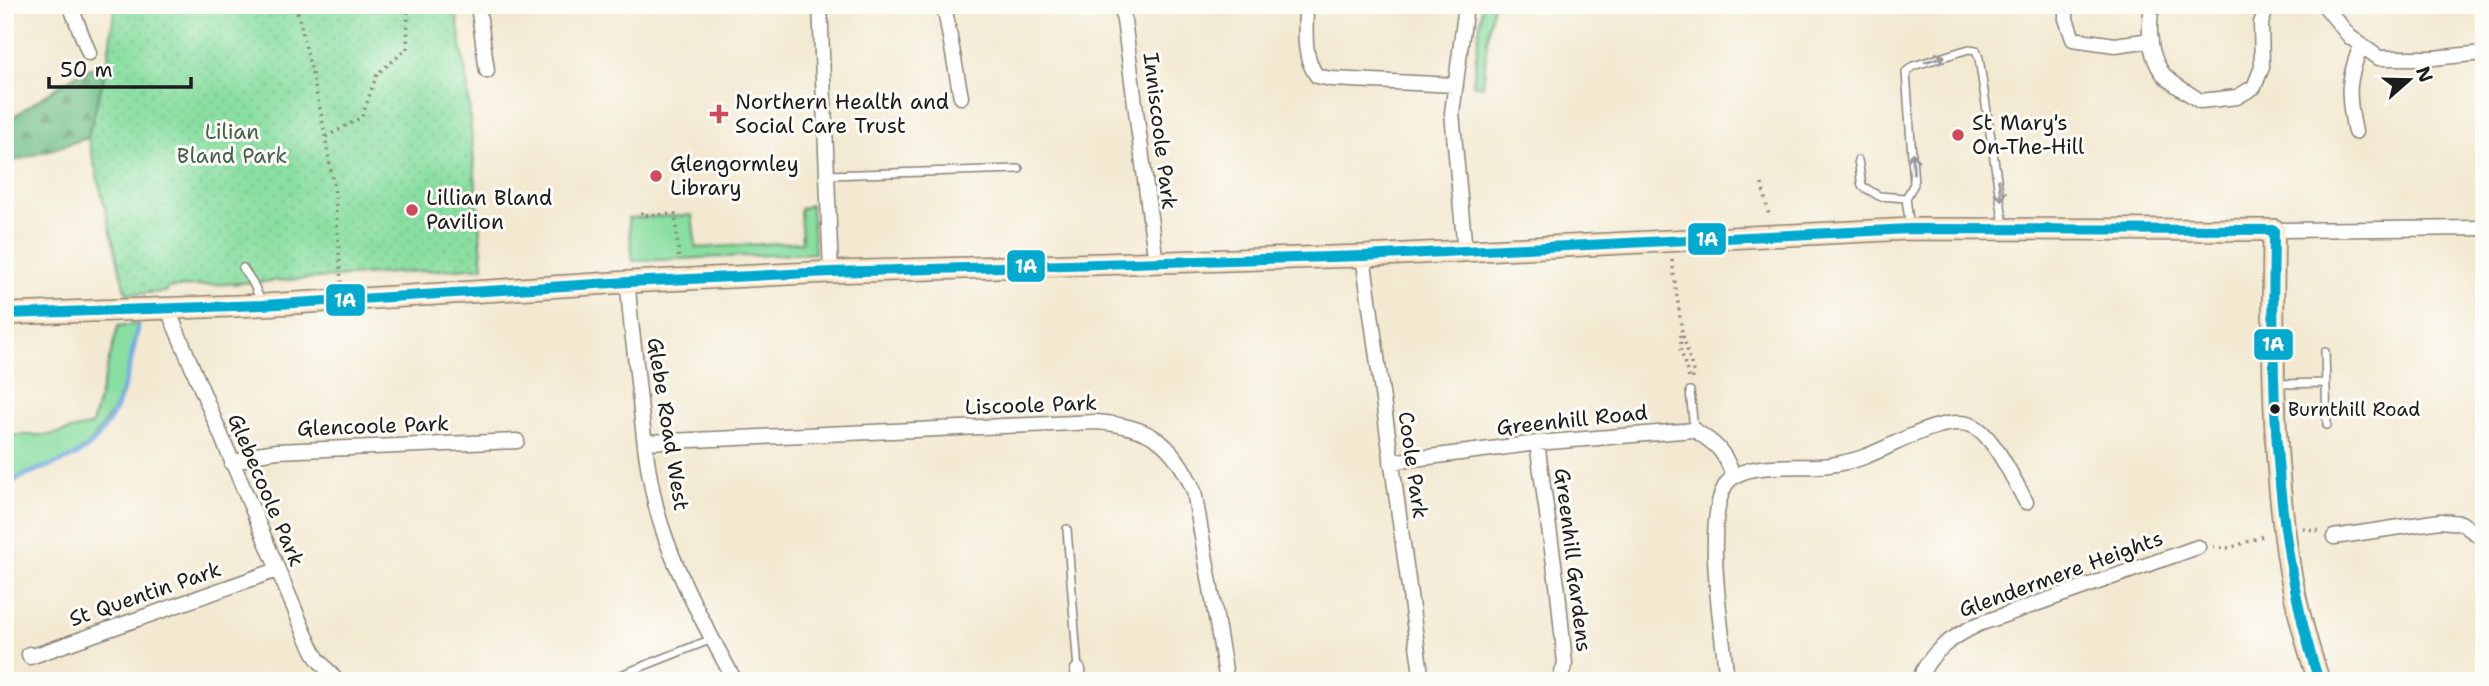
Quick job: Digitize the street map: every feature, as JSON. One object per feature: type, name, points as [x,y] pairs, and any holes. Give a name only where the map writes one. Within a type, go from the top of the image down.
[{"type":"street","points":[[70,5],[89,53]]},
{"type":"street","points":[[478,5],[487,71]]},
{"type":"street","points":[[820,5],[831,272]]},
{"type":"street","points":[[944,5],[961,97]]},
{"type":"street","name":"Inniscoole Park","points":[[1122,5],[1156,263]]},
{"type":"street","points":[[1306,5],[1309,66],[1317,76],[1456,85]]},
{"type":"street","points":[[1465,251],[1452,113],[1466,5]]},
{"type":"street","points":[[2066,5],[2066,19],[2073,39],[2115,45],[2151,40]]},
{"type":"street","points":[[2152,5],[2149,21],[2152,50],[2165,75],[2200,101],[2237,97],[2254,87],[2262,67],[2260,23],[2268,5]]},
{"type":"street","points":[[2331,9],[2350,37],[2379,58],[2433,58],[2484,53]]},
{"type":"street","points":[[2355,132],[2348,96],[2351,72],[2361,45]]},
{"type":"street","points":[[5,314],[263,305],[831,272],[1363,256],[1910,229],[2484,228]]},
{"type":"street","points":[[2274,229],[2274,384],[2278,475],[2295,597],[2319,681]]},
{"type":"street","name":"Coole Park","points":[[1363,256],[1422,681]]},
{"type":"street","name":"Glebe Road West","points":[[628,282],[652,488],[671,553],[735,681]]},
{"type":"street","name":"Glebecoole Park","points":[[170,308],[171,317],[277,570],[317,658],[337,681]]},
{"type":"street","name":"Liscoole Park","points":[[646,442],[1096,422],[1124,424],[1147,434],[1169,449],[1183,466],[1194,491],[1227,681]]},
{"type":"street","points":[[1727,681],[1714,536],[1717,506],[1726,484],[1734,477],[1774,466],[1821,468],[1864,457],[1951,422],[1973,425],[1996,447],[2026,502]]},
{"type":"street","points":[[1694,430],[1714,442],[1726,456],[1734,477]]},
{"type":"street","name":"Greenhill Road","points":[[1391,462],[1537,443],[1694,430]]},
{"type":"street","name":"Glencoole Park","points":[[232,464],[257,454],[276,451],[517,441]]},
{"type":"street","name":"Greenhill Gardens","points":[[1537,443],[1558,592],[1565,664],[1559,681]]},
{"type":"street","points":[[2334,537],[2440,521],[2461,523],[2484,539]]},
{"type":"street","name":"Glendermere Heights","points":[[1919,681],[1921,673],[1938,651],[1955,636],[1979,624],[2198,547]]},
{"type":"street","name":"St Quentin Park","points":[[29,654],[30,657],[277,570]]},
{"type":"lane","points":[[1910,229],[1906,198],[1914,184],[1906,72],[1913,66],[1969,49],[1976,50],[1991,130],[2004,229]]},
{"type":"lane","points":[[1858,160],[1862,186],[1879,196],[1906,198]]},
{"type":"lane","points":[[828,175],[1019,169]]},
{"type":"lane","points":[[243,268],[263,305]]},
{"type":"lane","points":[[2325,352],[2327,425]]},
{"type":"lane","points":[[2274,384],[2326,383]]},
{"type":"lane","points":[[1690,391],[1694,430]]},
{"type":"lane","points":[[1067,529],[1079,675]]},
{"type":"lane","points":[[624,681],[621,675],[712,639]]},
{"type":"path","points":[[296,5],[326,138],[335,194],[342,300]]},
{"type":"path","points":[[326,138],[362,117],[377,74],[407,49],[408,12],[411,5]]},
{"type":"path","points":[[1762,184],[1773,236]]},
{"type":"path","points":[[642,212],[642,215],[675,214],[679,262]]},
{"type":"path","points":[[1669,241],[1682,332],[1693,371],[1691,381]]},
{"type":"path","points":[[2198,547],[2230,548],[2268,534]]},
{"type":"green space","name":"Lilian Bland Park","points":[[115,5],[455,5],[467,82],[483,267],[167,288],[166,292],[128,294],[88,138],[107,65]]},
{"type":"green space","points":[[1482,5],[1493,5],[1483,86],[1473,85]]},
{"type":"green space","points":[[107,65],[88,138],[5,164],[5,122],[83,70]]},
{"type":"green space","points":[[811,205],[815,253],[633,261],[628,218],[692,215],[696,248],[802,242],[800,209]]},
{"type":"green space","points":[[138,324],[122,397],[89,445],[60,463],[5,482],[5,435],[50,435],[92,425],[118,326]]},
{"type":"waterway","points":[[5,488],[27,474],[68,459],[99,436],[118,403],[125,384],[138,327]]},
{"type":"transit line","name":"1A","points":[[5,314],[263,305],[831,272],[1363,256],[1910,229],[2274,230],[2273,344],[2283,514],[2303,626],[2319,681]]},
{"type":"place","name":"Northern Health and Social Care Trust","points":[[719,114]]},
{"type":"place","name":"St Mary's On-The-Hill","points":[[1958,135]]},
{"type":"place","name":"Glengormley Library","points":[[656,176]]},
{"type":"place","name":"Lillian Bland Pavilion","points":[[412,210]]},
{"type":"place","name":"Burnthill Road","points":[[2275,409]]}]
